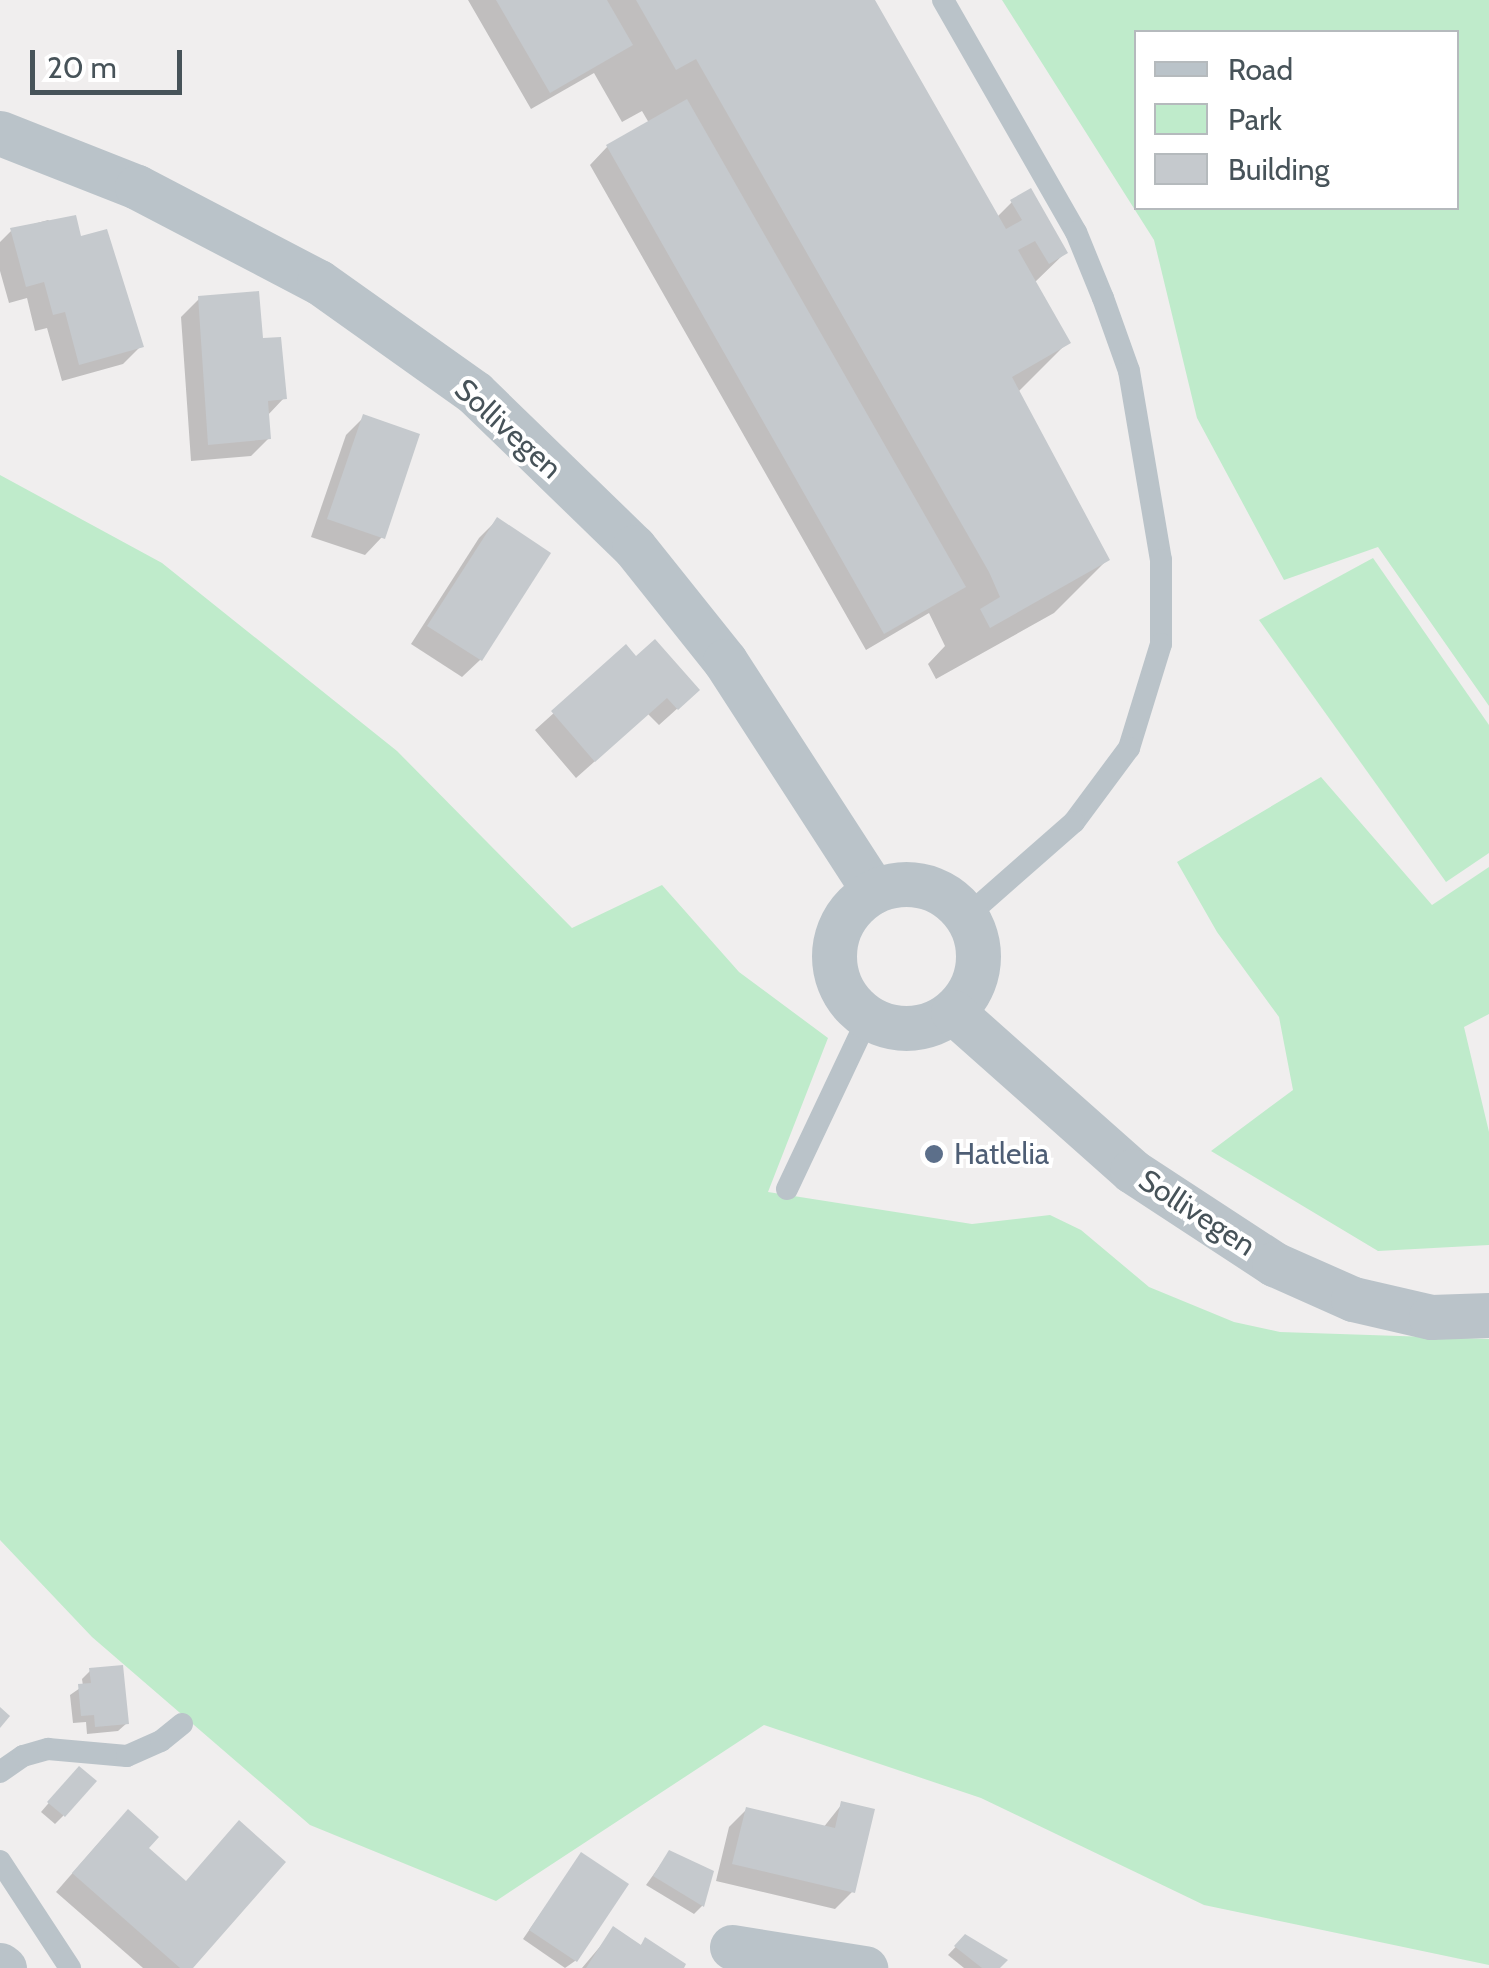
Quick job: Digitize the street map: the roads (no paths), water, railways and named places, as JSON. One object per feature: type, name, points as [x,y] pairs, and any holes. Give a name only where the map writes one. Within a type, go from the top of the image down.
[{"type":"street","name":"Sollivegen","points":[[0,133],[137,187],[319,282],[475,394],[634,548],[714,646],[874,891]]},
{"type":"street","points":[[915,884],[935,890],[967,916],[979,956],[972,987],[954,1012],[934,1024],[912,1029],[888,1027],[868,1018],[839,986],[835,942],[842,922],[874,891],[915,884]]},
{"type":"street","name":"Sollivegen","points":[[954,1012],[1132,1171],[1274,1264],[1353,1298],[1431,1317],[1489,1314]]},
{"type":"street","points":[[732,1947],[865,1968]]},
{"type":"lane","points":[[943,0],[1076,232],[1103,298],[1128,372],[1162,560],[1162,644],[1129,748],[1074,822],[967,916]]},
{"type":"lane","points":[[788,1188],[868,1018]]},
{"type":"lane","points":[[0,1772],[24,1756],[48,1749],[127,1756],[161,1741],[182,1724]]},
{"type":"lane","points":[[0,1860],[70,1968]]},
{"type":"place","name":"Hatlelia","points":[[934,1154]]}]
